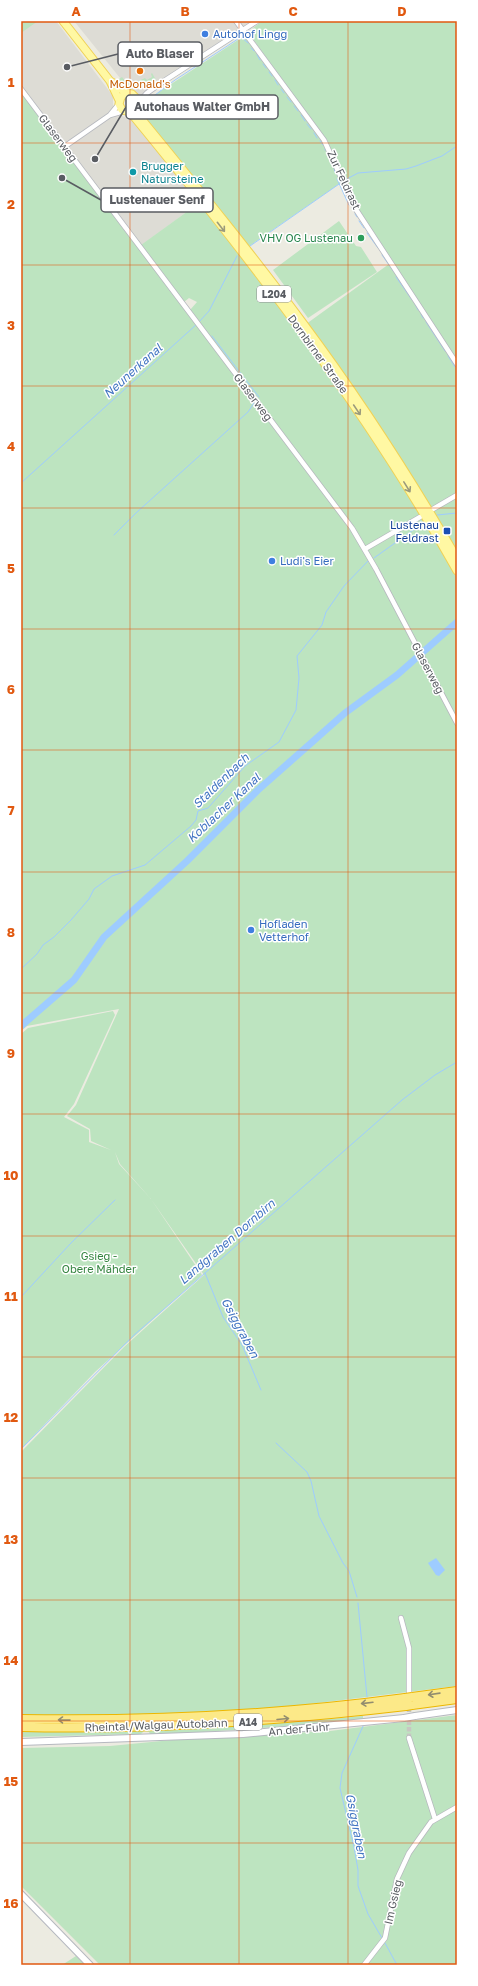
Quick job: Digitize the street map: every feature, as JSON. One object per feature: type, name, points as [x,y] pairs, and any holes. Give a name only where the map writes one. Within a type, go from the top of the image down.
[{"type":"highway","name":"Rheintal/Walgau Autobahn","points":[[21,1727],[202,1725],[284,1719],[409,1700],[457,1691]]},
{"type":"highway","name":"Rheintal/Walgau Autobahn","points":[[21,1719],[103,1720],[200,1717],[292,1711],[409,1700],[457,1699]]},
{"type":"main road","name":"Dornbirner Straße","points":[[63,21],[110,81],[126,94]]},
{"type":"main road","name":"Dornbirner Straße","points":[[110,81],[119,102],[256,271],[326,365],[396,469],[457,571]]},
{"type":"main road","points":[[119,102],[126,94],[134,95]]},
{"type":"main road","name":"Dornbirner Straße","points":[[134,95],[144,122],[263,270],[334,365],[391,450],[457,558]]},
{"type":"main road","points":[[127,112],[138,105]]},
{"type":"main road","name":"An der Fuhr","points":[[21,1742],[189,1737],[361,1723],[457,1710]]},
{"type":"main road","points":[[21,1894],[90,1965]]},
{"type":"street","name":"Zur Feldrast","points":[[236,21],[324,140],[355,208],[457,364]]},
{"type":"street","points":[[138,105],[147,93],[257,21]]},
{"type":"street","name":"Glaserweg","points":[[21,89],[343,517],[365,549],[457,723]]},
{"type":"street","points":[[134,95],[147,93]]},
{"type":"street","points":[[64,146],[110,115],[119,102]]},
{"type":"street","points":[[110,115],[127,112]]},
{"type":"street","points":[[433,509],[457,495]]},
{"type":"street","points":[[365,549],[420,517]]},
{"type":"street","points":[[401,1618],[409,1648],[409,1700]]},
{"type":"street","points":[[409,1738],[435,1819]]},
{"type":"street","name":"Im Gsieg","points":[[364,1965],[385,1938],[397,1879],[409,1853],[435,1819],[457,1807]]},
{"type":"shaded area","points":[[21,21],[56,21],[113,96],[113,105],[119,115],[133,120],[199,203],[139,247],[21,182]]},
{"type":"shaded area","points":[[74,21],[257,21],[137,99]]},
{"type":"green space","points":[[21,21],[38,21],[21,33]]},
{"type":"green space","name":"Gsieg - Obere Mähder","points":[[262,21],[457,21],[457,1686],[285,1707],[147,1715],[21,1715],[21,1452],[124,1347],[204,1275],[151,1199],[202,1275],[95,1372],[21,1449],[21,1034],[28,1028],[113,1011],[115,1015],[74,1104],[64,1117],[89,1130],[89,1142],[111,1150],[91,1141],[90,1129],[67,1116],[76,1105],[119,1009],[27,1026],[21,1031],[21,95],[22,94],[39,112],[194,321],[197,319],[190,310],[197,302],[189,298],[184,302],[141,245],[199,203],[302,327],[389,264],[376,237],[353,200],[329,145],[250,35],[253,28]],"holes":[[[115,1152],[120,1164],[151,1199],[119,1164]]]},
{"type":"green space","points":[[244,36],[319,135],[325,144],[342,182],[248,247],[144,119],[145,106],[153,96]]},
{"type":"green space","points":[[152,73],[156,80],[137,88],[128,86],[119,79],[122,77],[126,82],[132,84],[145,78],[147,80],[152,77]]},
{"type":"green space","points":[[339,221],[356,246],[361,247],[377,272],[308,318],[273,270]]},
{"type":"green space","points":[[457,1715],[457,1965],[100,1965],[21,1886],[21,1748],[110,1746],[172,1740],[330,1731]]},
{"type":"green space","points":[[363,1716],[363,1719],[230,1730],[150,1734],[149,1732],[144,1731],[141,1734],[21,1737],[21,1731],[150,1730],[278,1723]]},
{"type":"green space","points":[[76,1956],[85,1965],[62,1965]]},
{"type":"water","points":[[436,1558],[445,1570],[439,1576],[436,1575],[428,1563]]},
{"type":"waterway","points":[[147,101],[175,80],[241,37],[248,43]]},
{"type":"waterway","points":[[251,48],[254,51]]},
{"type":"waterway","points":[[257,55],[260,60]]},
{"type":"waterway","points":[[263,64],[266,68]]},
{"type":"waterway","points":[[269,72],[272,76]]},
{"type":"waterway","points":[[275,80],[278,85]]},
{"type":"waterway","name":"Neunerkanal","points":[[457,82],[457,93]]},
{"type":"waterway","points":[[281,89],[284,93]]},
{"type":"waterway","points":[[287,97],[291,102]]},
{"type":"waterway","points":[[294,106],[298,111]]},
{"type":"waterway","points":[[301,115],[305,121]]},
{"type":"waterway","points":[[307,124],[311,129]]},
{"type":"waterway","points":[[314,133],[317,138]]},
{"type":"waterway","points":[[320,141],[323,145]]},
{"type":"waterway","name":"Neunerkanal","points":[[345,180],[358,173],[406,169],[416,166],[442,156],[457,146]]},
{"type":"waterway","points":[[337,179],[349,205]]},
{"type":"waterway","name":"Neunerkanal","points":[[250,246],[342,182]]},
{"type":"waterway","points":[[359,221],[364,228]]},
{"type":"waterway","points":[[367,233],[378,248]]},
{"type":"waterway","points":[[382,255],[394,272]]},
{"type":"waterway","name":"Neunerkanal","points":[[199,322],[209,311],[237,256]]},
{"type":"waterway","points":[[396,277],[412,300]]},
{"type":"waterway","points":[[415,304],[418,310]]},
{"type":"waterway","points":[[421,314],[423,318]]},
{"type":"waterway","points":[[426,322],[445,351]]},
{"type":"waterway","name":"Neunerkanal","points":[[21,483],[197,324]]},
{"type":"waterway","points":[[212,336],[259,397]]},
{"type":"waterway","points":[[448,356],[455,367]]},
{"type":"waterway","points":[[114,535],[136,513],[248,412],[254,403]]},
{"type":"waterway","name":"Staldenbach","points":[[437,515],[457,513]]},
{"type":"waterway","name":"Staldenbach","points":[[374,558],[423,523]]},
{"type":"waterway","name":"Staldenbach","points":[[21,969],[37,954],[43,945],[54,937],[71,920],[89,899],[94,889],[112,876],[145,865],[191,826],[196,820],[198,811],[208,808],[245,766],[279,742],[296,710],[299,678],[297,656],[322,625],[326,612],[344,586],[368,561]]},
{"type":"waterway","name":"Koblacher Kanal","points":[[21,1026],[74,980],[104,937],[187,861],[258,790],[345,713],[397,675],[457,622]]},
{"type":"waterway","name":"Landgraben Dornbirn","points":[[21,1449],[134,1335],[402,1100],[435,1075],[457,1062]]},
{"type":"waterway","points":[[21,1297],[71,1243],[115,1200]]},
{"type":"waterway","name":"Gsiggraben","points":[[205,1273],[223,1317],[242,1345],[261,1390]]},
{"type":"waterway","name":"Gsiggraben","points":[[276,1443],[307,1472],[311,1481],[319,1516],[343,1563],[349,1571],[357,1597]]},
{"type":"waterway","name":"Gsiggraben","points":[[358,1603],[367,1697]]},
{"type":"waterway","name":"Gsiggraben","points":[[364,1724],[342,1773],[340,1788],[354,1847],[358,1870],[358,1886],[368,1914],[382,1938]]},
{"type":"waterway","points":[[385,1943],[397,1965]]},
{"type":"tunnel","points":[[409,1704],[409,1738]]},
{"type":"place","name":"Autohof Lingg","points":[[205,34]]},
{"type":"place","name":"Auto Blaser","points":[[67,67]]},
{"type":"place","name":"McDonald's","points":[[140,71]]},
{"type":"place","name":"Autohaus Walter GmbH","points":[[95,159]]},
{"type":"place","name":"Brugger Natursteine","points":[[133,172]]},
{"type":"place","name":"Lustenauer Senf","points":[[62,178]]},
{"type":"place","name":"VHV OG Lustenau","points":[[361,238]]},
{"type":"place","name":"Lustenau Feldrast","points":[[447,531]]},
{"type":"place","name":"Ludi's Eier","points":[[272,561]]},
{"type":"place","name":"Hofladen Vetterhof","points":[[251,930]]}]
